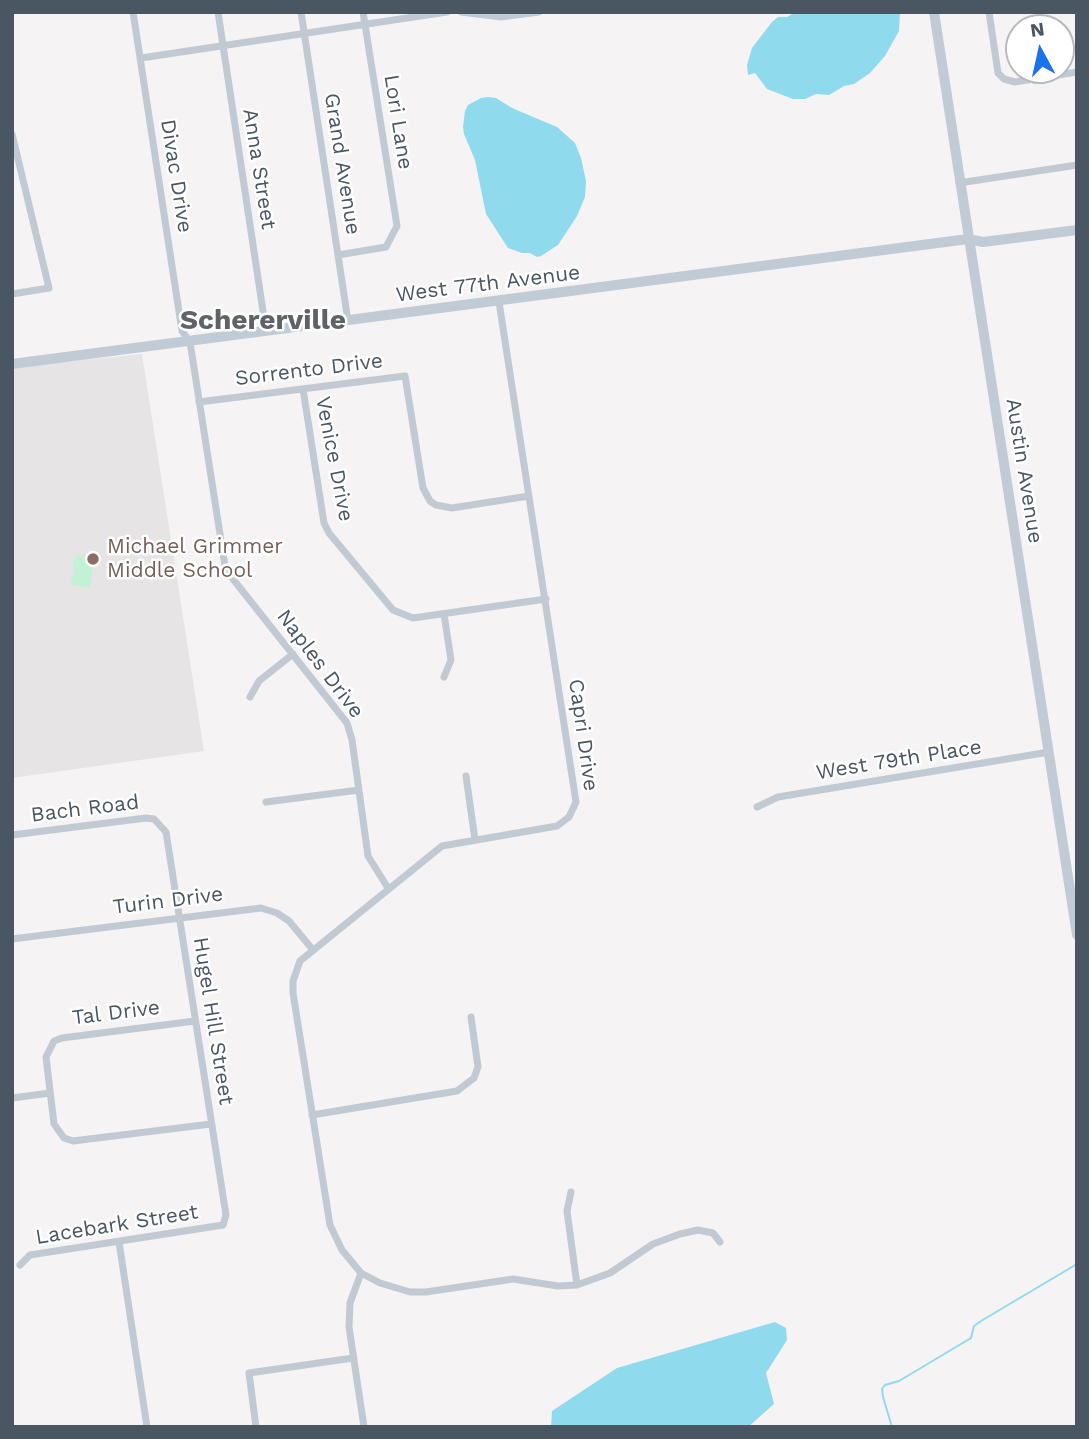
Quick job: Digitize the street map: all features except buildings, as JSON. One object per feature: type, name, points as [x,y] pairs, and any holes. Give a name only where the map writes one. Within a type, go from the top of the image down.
[{"type":"street","name":"Divac Drive","points":[[134,12],[182,331],[190,342]]},
{"type":"street","name":"Anna Street","points":[[218,12],[266,331]]},
{"type":"street","name":"Grand Avenue","points":[[301,12],[348,321]]},
{"type":"street","name":"Lori Lane","points":[[338,254],[386,247],[397,226],[363,12]]},
{"type":"street","points":[[141,58],[447,12]]},
{"type":"street","points":[[461,12],[501,17],[540,12]]},
{"type":"street","name":"Austin Avenue","points":[[934,12],[1077,935]]},
{"type":"street","points":[[989,12],[998,73],[1004,79],[1015,82],[1077,72]]},
{"type":"street","points":[[12,134],[14,152],[49,288],[12,294]]},
{"type":"street","points":[[959,183],[1077,165]]},
{"type":"street","name":"West 77th Avenue","points":[[12,364],[968,239],[983,242],[1077,230]]},
{"type":"street","name":"Capri Drive","points":[[361,1273],[342,1250],[330,1225],[293,993],[300,961],[442,846],[557,826],[569,817],[576,802],[499,302]]},
{"type":"street","name":"Naples Drive","points":[[190,342],[225,566],[347,723],[352,740],[368,856],[388,888]]},
{"type":"street","name":"Sorrento Drive","points":[[199,402],[405,376],[423,488],[430,501],[452,508],[529,496]]},
{"type":"street","name":"Venice Drive","points":[[303,389],[321,512],[329,533],[393,610],[413,618],[546,599]]},
{"type":"street","points":[[444,614],[451,660],[444,677]]},
{"type":"street","points":[[250,697],[259,681],[293,654]]},
{"type":"street","name":"West 79th Place","points":[[757,807],[778,797],[1049,752]]},
{"type":"street","points":[[466,776],[475,840]]},
{"type":"street","points":[[266,802],[359,790]]},
{"type":"street","name":"Bach Road","points":[[12,835],[146,818],[161,824]]},
{"type":"street","name":"Hugel Hill Street","points":[[161,824],[166,832],[226,1215],[223,1225]]},
{"type":"street","name":"Turin Drive","points":[[12,939],[261,908],[277,913],[289,921],[313,950]]},
{"type":"street","points":[[312,1115],[457,1091],[474,1078],[478,1067],[471,1017]]},
{"type":"street","name":"Tal Drive","points":[[50,1093],[46,1057],[54,1041],[195,1021]]},
{"type":"street","points":[[12,1098],[50,1093],[54,1124],[64,1138],[73,1141],[211,1124]]},
{"type":"street","points":[[571,1192],[567,1210],[577,1285]]},
{"type":"street","name":"Lacebark Street","points":[[20,1265],[30,1255],[223,1225]]},
{"type":"street","points":[[364,1427],[349,1327],[350,1303],[361,1273],[380,1283],[410,1292],[513,1279],[558,1286],[577,1285],[610,1273],[653,1244],[680,1234],[698,1230],[713,1233],[720,1242]]},
{"type":"street","points":[[118,1242],[147,1427]]},
{"type":"street","points":[[256,1427],[249,1373],[353,1358]]},
{"type":"shaded area","name":"Michael Grimmer Middle School","points":[[142,354],[204,751],[12,778],[12,367]]},
{"type":"green space","points":[[89,555],[93,566],[90,588],[72,585],[70,581],[75,571],[72,562],[77,556]]},
{"type":"water","points":[[796,12],[900,12],[899,31],[885,56],[870,73],[854,84],[844,86],[829,95],[816,94],[805,99],[793,99],[767,89],[755,73],[748,75],[747,65],[752,48],[772,22],[778,17],[787,17]]},
{"type":"water","points":[[488,97],[496,98],[512,108],[557,127],[575,143],[581,158],[586,181],[585,197],[577,216],[558,245],[541,256],[508,248],[486,214],[475,160],[463,127],[468,105]]},
{"type":"water","points":[[775,1322],[786,1328],[787,1340],[766,1373],[774,1404],[748,1427],[551,1427],[552,1411],[617,1368]]},
{"type":"waterway","points":[[892,1427],[883,1397],[882,1389],[885,1385],[899,1381],[971,1338],[974,1326],[981,1321],[1077,1264]]},
{"type":"place","name":"Michael Grimmer Middle School","points":[[93,559]]},
{"type":"district","name":"Schererville","points":[[263,321]]}]
